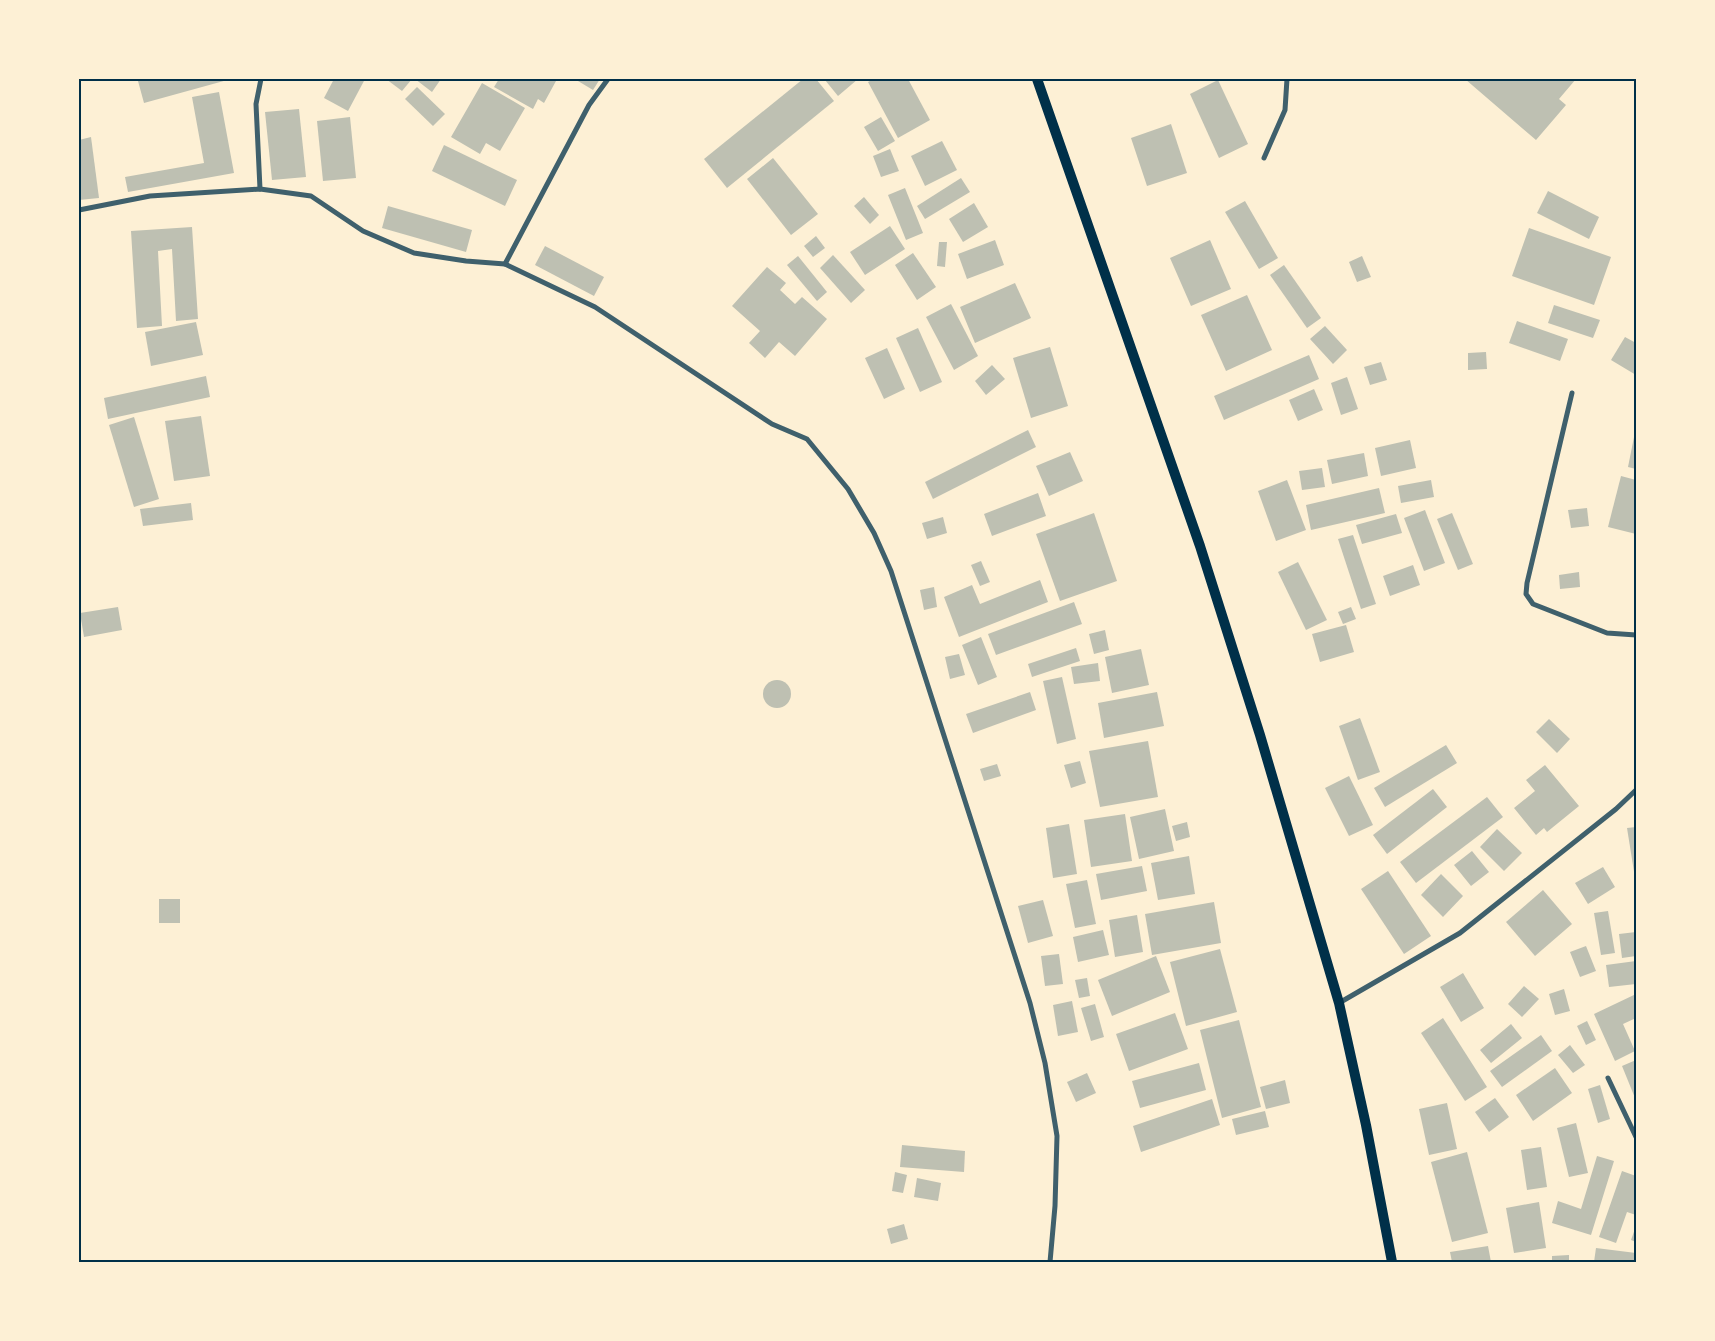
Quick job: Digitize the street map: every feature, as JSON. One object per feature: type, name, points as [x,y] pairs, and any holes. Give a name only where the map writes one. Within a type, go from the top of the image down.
[{"type":"main road","points":[[1036,79],[1200,546],[1260,735],[1339,1003],[1366,1125],[1392,1262]]},
{"type":"street","points":[[260,189],[256,104],[261,79]]},
{"type":"street","points":[[505,264],[589,105],[608,79]]},
{"type":"street","points":[[1264,158],[1285,110],[1287,79]]},
{"type":"street","points":[[79,210],[150,196],[260,189],[311,196],[363,232],[414,253],[466,261],[505,264],[595,307],[772,424],[807,439],[848,489],[874,533],[891,571],[1030,1003],[1045,1063],[1057,1136],[1055,1206],[1050,1262]]},
{"type":"street","points":[[1572,394],[1526,594],[1532,604],[1607,633],[1636,635]]},
{"type":"street","points":[[1339,1003],[1460,933],[1616,809],[1636,790]]},
{"type":"street","points":[[1608,1078],[1636,1137]]},
{"type":"building","points":[[147,79],[231,79],[144,103],[138,81]]},
{"type":"building","points":[[334,79],[365,79],[348,111],[324,98]]},
{"type":"building","points":[[386,79],[412,79],[402,91]]},
{"type":"building","points":[[415,79],[441,79],[432,92]]},
{"type":"building","points":[[499,79],[551,79],[556,81],[544,103],[538,99],[533,109],[494,87]]},
{"type":"building","points":[[580,79],[600,79],[593,90],[578,81]]},
{"type":"building","points":[[803,79],[816,79],[834,101],[727,188],[704,159]]},
{"type":"building","points":[[858,79],[838,96],[825,80]]},
{"type":"building","points":[[874,79],[908,79],[930,120],[898,138],[868,82]]},
{"type":"building","points":[[1465,79],[1576,79],[1559,99],[1566,105],[1536,140]]},
{"type":"building","points":[[1218,80],[1248,144],[1219,158],[1190,94]]},
{"type":"building","points":[[482,83],[525,108],[500,151],[486,143],[480,154],[451,137]]},
{"type":"building","points":[[417,87],[445,114],[433,126],[405,99]]},
{"type":"building","points":[[219,92],[234,173],[128,192],[125,177],[204,163],[192,97]]},
{"type":"building","points":[[299,109],[306,177],[272,180],[265,112]]},
{"type":"building","points":[[350,117],[356,178],[323,181],[317,121]]},
{"type":"building","points":[[881,117],[895,141],[878,151],[864,127]]},
{"type":"building","points":[[1171,124],[1187,173],[1147,186],[1131,138]]},
{"type":"building","points":[[91,137],[99,198],[79,200],[79,140]]},
{"type":"building","points":[[942,141],[957,170],[925,186],[911,156]]},
{"type":"building","points":[[444,145],[517,180],[505,206],[432,171]]},
{"type":"building","points":[[890,149],[899,171],[881,177],[873,156]]},
{"type":"building","points":[[773,158],[818,214],[791,235],[747,179]]},
{"type":"building","points":[[961,178],[970,192],[925,219],[917,206]]},
{"type":"building","points":[[905,188],[923,233],[906,240],[888,195]]},
{"type":"building","points":[[1548,191],[1599,217],[1589,239],[1537,213]]},
{"type":"building","points":[[864,197],[879,215],[870,224],[854,206]]},
{"type":"building","points":[[1245,201],[1278,258],[1259,269],[1225,212]]},
{"type":"building","points":[[974,203],[988,227],[963,242],[949,219]]},
{"type":"building","points":[[388,206],[472,230],[466,252],[382,228]]},
{"type":"building","points":[[890,226],[905,249],[865,275],[850,252]]},
{"type":"building","points":[[192,227],[198,319],[176,321],[172,249],[158,251],[162,326],[137,328],[131,231]]},
{"type":"building","points":[[1529,228],[1611,257],[1594,305],[1512,276]]},
{"type":"building","points":[[816,236],[825,248],[813,257],[804,246]]},
{"type":"building","points":[[995,240],[1004,265],[967,279],[958,254]]},
{"type":"building","points":[[1210,240],[1231,289],[1191,306],[1170,258]]},
{"type":"building","points":[[939,242],[947,242],[945,267],[937,266]]},
{"type":"building","points":[[545,246],[604,277],[594,296],[535,265]]},
{"type":"building","points":[[913,253],[936,287],[917,300],[895,265]]},
{"type":"building","points":[[833,255],[865,290],[851,303],[820,268]]},
{"type":"building","points":[[798,256],[827,292],[817,301],[787,265]]},
{"type":"building","points":[[1362,256],[1371,277],[1357,282],[1349,262]]},
{"type":"building","points":[[1284,265],[1321,318],[1307,328],[1270,275]]},
{"type":"building","points":[[767,267],[786,283],[780,290],[795,304],[802,297],[827,319],[795,356],[779,342],[765,358],[749,343],[760,331],[732,306]]},
{"type":"building","points":[[1015,283],[1031,318],[975,343],[960,307]]},
{"type":"building","points":[[1247,295],[1272,350],[1226,371],[1201,315]]},
{"type":"building","points":[[951,304],[978,356],[954,370],[926,317]]},
{"type":"building","points":[[1554,305],[1600,320],[1593,338],[1548,323]]},
{"type":"building","points":[[1517,321],[1568,339],[1560,361],[1509,343]]},
{"type":"building","points":[[196,322],[203,355],[151,366],[145,332]]},
{"type":"building","points":[[1325,326],[1347,350],[1333,364],[1310,339]]},
{"type":"building","points":[[918,328],[942,382],[920,392],[896,338]]},
{"type":"building","points":[[1625,337],[1636,343],[1636,375],[1611,360]]},
{"type":"building","points":[[1050,347],[1068,406],[1031,418],[1013,358]]},
{"type":"building","points":[[887,348],[905,389],[884,399],[865,358]]},
{"type":"building","points":[[1486,352],[1487,369],[1468,370],[1468,353]]},
{"type":"building","points":[[1309,355],[1319,379],[1224,420],[1214,396]]},
{"type":"building","points":[[1381,362],[1387,380],[1370,385],[1364,367]]},
{"type":"building","points":[[992,365],[1005,379],[986,395],[975,381]]},
{"type":"building","points":[[206,376],[210,397],[108,419],[104,398]]},
{"type":"building","points":[[1347,377],[1358,409],[1341,415],[1331,383]]},
{"type":"building","points":[[1314,389],[1323,410],[1298,421],[1289,400]]},
{"type":"building","points":[[201,416],[210,476],[174,481],[165,421]]},
{"type":"building","points":[[134,417],[159,499],[134,507],[109,425]]},
{"type":"building","points":[[1028,430],[1036,447],[933,499],[925,482]]},
{"type":"building","points":[[1636,432],[1636,469],[1628,467]]},
{"type":"building","points":[[1410,440],[1416,468],[1381,476],[1375,448]]},
{"type":"building","points":[[1070,452],[1083,481],[1049,496],[1036,466]]},
{"type":"building","points":[[1364,453],[1368,476],[1332,484],[1327,460]]},
{"type":"building","points":[[1322,468],[1325,487],[1302,490],[1299,471]]},
{"type":"building","points":[[1621,476],[1636,480],[1636,534],[1608,527]]},
{"type":"building","points":[[1287,480],[1306,530],[1276,541],[1258,491]]},
{"type":"building","points":[[1431,480],[1434,497],[1401,503],[1398,486]]},
{"type":"building","points":[[1379,488],[1385,513],[1311,530],[1306,505]]},
{"type":"building","points":[[1038,493],[1046,516],[992,536],[984,514]]},
{"type":"building","points":[[191,503],[193,520],[143,526],[140,509]]},
{"type":"building","points":[[1587,508],[1589,526],[1571,528],[1568,510]]},
{"type":"building","points":[[1425,510],[1445,563],[1424,571],[1404,518]]},
{"type":"building","points":[[1094,513],[1117,581],[1060,601],[1036,534]]},
{"type":"building","points":[[1452,513],[1473,564],[1458,570],[1437,519]]},
{"type":"building","points":[[1396,514],[1402,533],[1362,544],[1356,525]]},
{"type":"building","points":[[943,517],[947,533],[927,539],[922,523]]},
{"type":"building","points":[[1353,535],[1376,604],[1361,609],[1338,539]]},
{"type":"building","points":[[981,561],[990,582],[980,586],[971,565]]},
{"type":"building","points":[[1298,562],[1327,620],[1306,630],[1278,572]]},
{"type":"building","points":[[1413,565],[1420,585],[1390,596],[1383,576]]},
{"type":"building","points":[[1579,572],[1580,587],[1560,589],[1559,575]]},
{"type":"building","points":[[1040,580],[1048,602],[959,637],[944,597],[972,585],[980,604]]},
{"type":"building","points":[[934,587],[937,607],[924,610],[920,590]]},
{"type":"building","points":[[1074,602],[1082,624],[996,655],[988,634]]},
{"type":"building","points":[[118,607],[122,630],[84,637],[80,613]]},
{"type":"building","points":[[1351,607],[1356,619],[1343,624],[1338,612]]},
{"type":"building","points":[[1346,625],[1354,652],[1320,662],[1312,634]]},
{"type":"building","points":[[1105,630],[1109,650],[1094,654],[1089,634]]},
{"type":"building","points":[[981,637],[997,677],[978,685],[962,645]]},
{"type":"building","points":[[1076,648],[1080,661],[1032,677],[1028,664]]},
{"type":"building","points":[[1141,649],[1149,685],[1112,693],[1105,657]]},
{"type":"building","points":[[959,654],[965,675],[950,679],[945,657]]},
{"type":"building","points":[[1098,663],[1100,681],[1074,684],[1071,667]]},
{"type":"building","points":[[1062,677],[1076,739],[1057,744],[1043,681]]},
{"type":"building","points":[[777,680],[787,684],[791,694],[787,704],[777,708],[767,704],[763,694],[767,684]]},
{"type":"building","points":[[1030,692],[1036,710],[973,733],[966,714]]},
{"type":"building","points":[[1157,692],[1164,726],[1104,738],[1098,703]]},
{"type":"building","points":[[1360,718],[1380,772],[1358,780],[1339,726]]},
{"type":"building","points":[[1549,719],[1570,739],[1557,753],[1536,732]]},
{"type":"building","points":[[1148,741],[1158,797],[1100,807],[1089,751]]},
{"type":"building","points":[[1446,745],[1457,763],[1385,807],[1374,788]]},
{"type":"building","points":[[1080,761],[1086,783],[1071,788],[1064,765]]},
{"type":"building","points":[[997,764],[1001,776],[984,781],[980,769]]},
{"type":"building","points":[[1545,765],[1579,806],[1547,832],[1544,828],[1536,835],[1514,808],[1535,791],[1526,780]]},
{"type":"building","points":[[1349,776],[1373,825],[1349,836],[1325,788]]},
{"type":"building","points":[[1433,789],[1447,807],[1387,854],[1373,835]]},
{"type":"building","points":[[1487,797],[1503,817],[1416,883],[1400,862]]},
{"type":"building","points":[[1165,809],[1174,851],[1139,859],[1130,817]]},
{"type":"building","points":[[1125,814],[1132,861],[1091,867],[1084,820]]},
{"type":"building","points":[[1187,822],[1190,837],[1176,841],[1172,826]]},
{"type":"building","points":[[1069,824],[1077,874],[1053,878],[1046,828]]},
{"type":"building","points":[[1636,827],[1636,878],[1635,878],[1627,828]]},
{"type":"building","points":[[1497,829],[1522,853],[1504,871],[1480,847]]},
{"type":"building","points":[[1472,851],[1489,872],[1471,886],[1454,865]]},
{"type":"building","points":[[1189,856],[1195,894],[1158,900],[1151,863]]},
{"type":"building","points":[[1142,866],[1147,891],[1101,900],[1096,874]]},
{"type":"building","points":[[1603,867],[1615,887],[1588,904],[1575,883]]},
{"type":"building","points":[[1388,871],[1431,936],[1404,954],[1361,889]]},
{"type":"building","points":[[1441,874],[1463,896],[1443,917],[1421,895]]},
{"type":"building","points":[[1087,880],[1096,924],[1075,928],[1066,884]]},
{"type":"building","points":[[1543,890],[1572,924],[1535,956],[1506,922]]},
{"type":"building","points":[[159,899],[180,899],[180,923],[159,923]]},
{"type":"building","points":[[1043,900],[1053,936],[1028,943],[1018,906]]},
{"type":"building","points":[[1214,902],[1221,943],[1152,955],[1145,914]]},
{"type":"building","points":[[1608,911],[1615,953],[1601,955],[1594,913]]},
{"type":"building","points":[[1137,915],[1143,952],[1115,957],[1109,920]]},
{"type":"building","points":[[1103,930],[1109,955],[1078,962],[1073,937]]},
{"type":"building","points":[[1636,932],[1636,956],[1622,958],[1619,934]]},
{"type":"building","points":[[1586,946],[1596,971],[1580,977],[1570,952]]},
{"type":"building","points":[[1220,949],[1237,1012],[1186,1026],[1170,962]]},
{"type":"building","points":[[1059,954],[1063,984],[1045,986],[1041,956]]},
{"type":"building","points":[[1156,956],[1170,992],[1112,1016],[1098,980]]},
{"type":"building","points":[[1636,961],[1636,984],[1609,987],[1606,965]]},
{"type":"building","points":[[1463,973],[1484,1008],[1461,1022],[1440,987]]},
{"type":"building","points":[[1087,978],[1090,996],[1079,998],[1075,980]]},
{"type":"building","points":[[1524,986],[1539,999],[1522,1017],[1508,1004]]},
{"type":"building","points":[[1564,989],[1570,1011],[1555,1015],[1549,994]]},
{"type":"building","points":[[1636,994],[1636,1018],[1623,1024],[1635,1051],[1615,1061],[1594,1014]]},
{"type":"building","points":[[1072,1001],[1078,1032],[1058,1036],[1053,1005]]},
{"type":"building","points":[[1095,1004],[1104,1037],[1091,1041],[1081,1008]]},
{"type":"building","points":[[1175,1013],[1188,1049],[1129,1071],[1116,1034]]},
{"type":"building","points":[[1443,1018],[1487,1087],[1465,1101],[1421,1033]]},
{"type":"building","points":[[1239,1020],[1261,1107],[1222,1118],[1200,1030]]},
{"type":"building","points":[[1587,1021],[1596,1040],[1586,1045],[1577,1026]]},
{"type":"building","points":[[1511,1024],[1522,1038],[1491,1063],[1480,1050]]},
{"type":"building","points":[[1541,1035],[1552,1051],[1502,1087],[1490,1071]]},
{"type":"building","points":[[1570,1045],[1585,1065],[1573,1073],[1558,1055]]},
{"type":"building","points":[[1636,1060],[1636,1097],[1635,1098],[1622,1066]]},
{"type":"building","points":[[1199,1063],[1206,1090],[1140,1108],[1132,1081]]},
{"type":"building","points":[[1555,1068],[1572,1093],[1533,1121],[1516,1095]]},
{"type":"building","points":[[1087,1073],[1096,1093],[1076,1102],[1067,1082]]},
{"type":"building","points":[[1285,1080],[1290,1103],[1266,1109],[1260,1087]]},
{"type":"building","points":[[1600,1085],[1610,1119],[1598,1123],[1588,1089]]},
{"type":"building","points":[[1495,1098],[1509,1117],[1489,1132],[1475,1112]]},
{"type":"building","points":[[1212,1099],[1220,1125],[1141,1152],[1133,1126]]},
{"type":"building","points":[[1447,1103],[1457,1149],[1429,1155],[1419,1109]]},
{"type":"building","points":[[1265,1111],[1269,1127],[1236,1135],[1232,1119]]},
{"type":"building","points":[[1576,1123],[1588,1173],[1569,1177],[1557,1128]]},
{"type":"building","points":[[902,1145],[965,1151],[964,1172],[900,1167]]},
{"type":"building","points":[[1541,1147],[1547,1187],[1527,1190],[1521,1150]]},
{"type":"building","points":[[1467,1152],[1488,1233],[1452,1242],[1431,1162]]},
{"type":"building","points":[[1597,1156],[1614,1161],[1591,1235],[1552,1223],[1558,1201],[1581,1209]]},
{"type":"building","points":[[1622,1171],[1636,1176],[1636,1215],[1627,1212],[1616,1243],[1599,1237]]},
{"type":"building","points":[[895,1172],[907,1175],[903,1193],[892,1191]]},
{"type":"building","points":[[917,1178],[941,1183],[938,1201],[914,1197]]},
{"type":"building","points":[[1539,1202],[1546,1248],[1514,1253],[1506,1208]]},
{"type":"building","points":[[904,1224],[908,1239],[891,1244],[887,1229]]},
{"type":"building","points":[[1636,1226],[1636,1242],[1631,1240]]},
{"type":"building","points":[[1488,1246],[1491,1262],[1452,1262],[1450,1252]]},
{"type":"building","points":[[1596,1248],[1636,1253],[1636,1262],[1594,1262]]},
{"type":"building","points":[[1569,1255],[1569,1262],[1552,1262],[1552,1256]]}]
